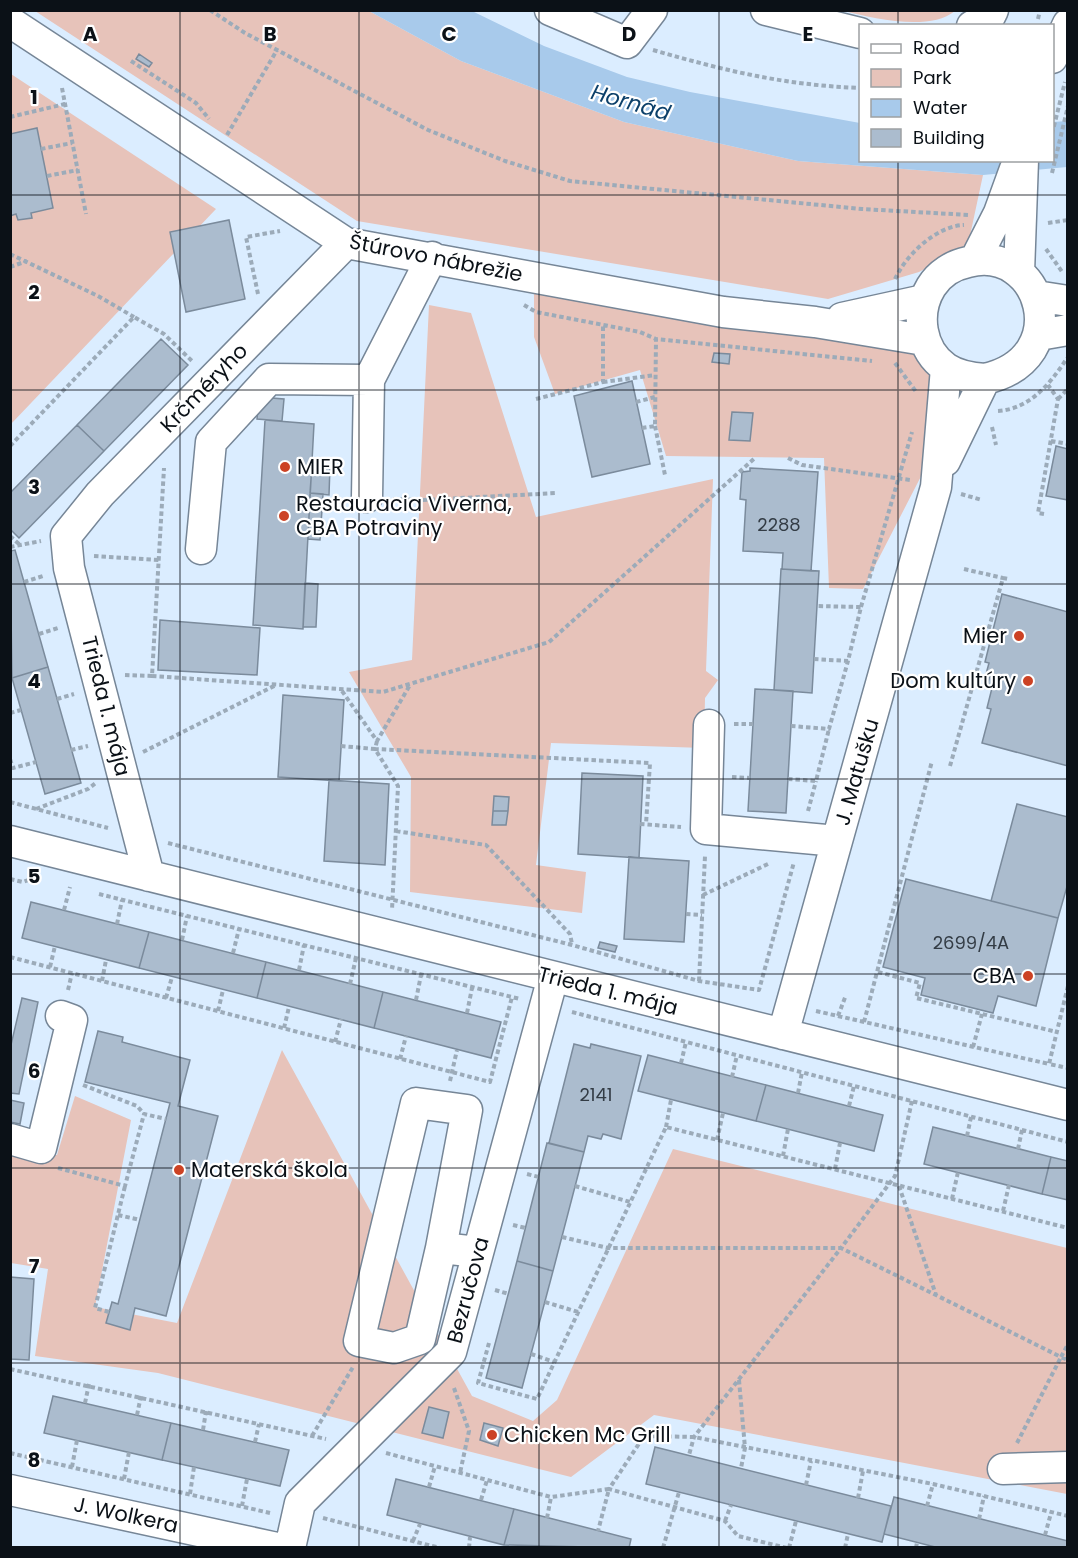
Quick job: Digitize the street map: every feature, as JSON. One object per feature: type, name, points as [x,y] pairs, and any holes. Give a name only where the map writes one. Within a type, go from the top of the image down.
[{"type":"street","points":[[550,10],[627,43],[652,10]]},
{"type":"street","points":[[766,10],[859,33]]},
{"type":"street","points":[[976,24],[990,16],[993,10]]},
{"type":"street","name":"Štúrovo nábrežie","points":[[10,21],[345,243],[432,257],[723,312],[815,322]]},
{"type":"street","points":[[1054,56],[1068,24]]},
{"type":"street","points":[[975,260],[1005,215],[1020,162]]},
{"type":"street","points":[[1005,215],[1028,284],[1041,315],[1053,333],[1019,366],[1003,375],[985,379],[964,377],[946,368],[933,356],[924,340],[921,320],[924,300],[932,285],[944,272],[959,264],[975,260],[991,260],[1028,284],[1068,301]]},
{"type":"street","name":"Krčméryho","points":[[66,545],[100,494],[345,243]]},
{"type":"street","points":[[367,497],[369,380],[432,257]]},
{"type":"street","points":[[815,322],[924,300]]},
{"type":"street","points":[[815,322],[924,340]]},
{"type":"street","points":[[938,481],[946,368]]},
{"type":"street","points":[[201,549],[211,442],[269,379],[369,380]]},
{"type":"street","points":[[938,481],[985,379]]},
{"type":"street","name":"J. Matušku","points":[[783,1034],[938,481]]},
{"type":"street","name":"Trieda 1. mája","points":[[66,545],[149,876]]},
{"type":"street","points":[[709,725],[706,829],[800,843],[837,841]]},
{"type":"street","name":"Trieda 1. mája","points":[[10,841],[390,938],[1068,1105]]},
{"type":"street","name":"Bezručova","points":[[290,1548],[300,1503],[451,1352],[553,977]]},
{"type":"street","points":[[10,1139],[41,1148],[72,1020],[61,1016]]},
{"type":"street","points":[[416,1102],[467,1110],[441,1248],[420,1339],[394,1348],[359,1341],[416,1102]]},
{"type":"street","points":[[441,1248],[478,1252]]},
{"type":"street","points":[[1003,1469],[1068,1467]]},
{"type":"street","name":"J. Wolkera","points":[[10,1490],[277,1548]]},
{"type":"path","points":[[210,10],[277,50],[428,130],[505,160],[570,181],[862,209],[1005,215]]},
{"type":"path","points":[[627,43],[743,75],[815,87],[859,87]]},
{"type":"path","points":[[217,129],[225,138],[277,50]]},
{"type":"path","points":[[131,62],[196,103],[210,121]]},
{"type":"path","points":[[62,87],[86,214]]},
{"type":"path","points":[[1054,129],[1062,93]]},
{"type":"path","points":[[10,117],[65,104]]},
{"type":"path","points":[[1049,183],[1068,106]]},
{"type":"path","points":[[41,149],[72,142]]},
{"type":"path","points":[[47,176],[78,170]]},
{"type":"path","points":[[260,303],[246,237],[283,231]]},
{"type":"path","points":[[1043,244],[1068,280]]},
{"type":"path","points":[[10,254],[98,296],[164,334],[196,364]]},
{"type":"path","points":[[10,267],[27,261]]},
{"type":"path","points":[[10,446],[134,317]]},
{"type":"path","points":[[603,325],[603,382]]},
{"type":"path","points":[[665,475],[655,426],[656,339],[870,361],[880,360]]},
{"type":"path","points":[[987,412],[1006,411],[1034,398],[1048,385],[1068,357]]},
{"type":"path","points":[[891,358],[919,396]]},
{"type":"path","points":[[536,399],[603,382],[656,375]]},
{"type":"path","points":[[1048,385],[1058,399]]},
{"type":"path","points":[[1044,514],[1038,513],[1058,399],[1068,389]]},
{"type":"path","points":[[636,402],[655,398]]},
{"type":"path","points":[[759,990],[861,607],[914,423]]},
{"type":"path","points":[[642,428],[655,426]]},
{"type":"path","points":[[1051,441],[1068,444]]},
{"type":"path","points":[[152,676],[383,692],[549,642],[755,458]]},
{"type":"path","points":[[788,458],[802,465],[938,481],[982,500]]},
{"type":"path","points":[[423,500],[557,493]]},
{"type":"path","points":[[10,536],[19,545],[10,547]]},
{"type":"path","points":[[66,545],[159,560]]},
{"type":"path","points":[[950,766],[1006,578],[964,569]]},
{"type":"path","points":[[817,606],[861,607]]},
{"type":"path","points":[[814,659],[848,661]]},
{"type":"path","points":[[34,809],[88,789],[121,763],[277,685]]},
{"type":"path","points":[[390,938],[398,786],[375,750],[377,741],[410,685]]},
{"type":"path","points":[[342,690],[377,741]]},
{"type":"path","points":[[10,713],[21,710]]},
{"type":"path","points":[[739,724],[753,724]]},
{"type":"path","points":[[791,726],[829,729]]},
{"type":"path","points":[[341,746],[375,750],[650,763],[646,824]]},
{"type":"path","points":[[10,759],[12,768],[36,762]]},
{"type":"path","points":[[864,1022],[932,761]]},
{"type":"path","points":[[735,777],[750,778]]},
{"type":"path","points":[[788,780],[816,781]]},
{"type":"path","points":[[10,802],[393,902],[572,945],[699,981],[759,990],[791,1005],[1068,1068]]},
{"type":"path","points":[[640,824],[706,829],[699,981],[693,1012],[677,1039]]},
{"type":"path","points":[[396,831],[486,845],[570,934],[572,945]]},
{"type":"path","points":[[703,895],[800,843]]},
{"type":"path","points":[[10,879],[23,882],[31,877],[41,879]]},
{"type":"path","points":[[60,884],[80,889]]},
{"type":"path","points":[[64,910],[70,886]]},
{"type":"path","points":[[10,957],[490,1082],[512,997],[91,892]]},
{"type":"path","points":[[117,924],[122,900]]},
{"type":"path","points":[[686,914],[702,915]]},
{"type":"path","points":[[182,940],[187,916]]},
{"type":"path","points":[[233,953],[239,929]]},
{"type":"path","points":[[298,970],[304,945]]},
{"type":"path","points":[[50,967],[55,946]]},
{"type":"path","points":[[350,984],[356,958]]},
{"type":"path","points":[[102,981],[106,960]]},
{"type":"path","points":[[878,972],[920,983],[916,998],[1057,1032]]},
{"type":"path","points":[[416,1000],[421,975]]},
{"type":"path","points":[[166,998],[172,977]]},
{"type":"path","points":[[1049,1064],[1068,986]]},
{"type":"path","points":[[467,1013],[472,987]]},
{"type":"path","points":[[218,1011],[223,990]]},
{"type":"path","points":[[838,1016],[846,995]]},
{"type":"path","points":[[284,1028],[289,1007]]},
{"type":"path","points":[[569,1011],[1068,1142]]},
{"type":"path","points":[[973,1047],[982,1014]]},
{"type":"path","points":[[335,1042],[341,1019]]},
{"type":"path","points":[[400,1059],[406,1036]]},
{"type":"path","points":[[681,1064],[686,1042]]},
{"type":"path","points":[[732,1077],[737,1055]]},
{"type":"path","points":[[798,1093],[802,1072]]},
{"type":"path","points":[[59,1075],[137,1106],[144,1114],[166,1119]]},
{"type":"path","points":[[849,1106],[854,1086]]},
{"type":"path","points":[[489,1344],[478,1383],[537,1399],[666,1127],[671,1100]]},
{"type":"path","points":[[688,1455],[694,1437],[895,1176],[912,1101]]},
{"type":"path","points":[[717,1140],[723,1113]]},
{"type":"path","points":[[109,1312],[95,1308],[144,1114]]},
{"type":"path","points":[[967,1136],[971,1117]]},
{"type":"path","points":[[666,1127],[1068,1228]]},
{"type":"path","points":[[783,1156],[788,1129]]},
{"type":"path","points":[[1018,1149],[1022,1130]]},
{"type":"path","points":[[835,1169],[840,1143]]},
{"type":"path","points":[[53,1167],[125,1186]]},
{"type":"path","points":[[952,1199],[958,1172]]},
{"type":"path","points":[[575,1185],[630,1202]]},
{"type":"path","points":[[899,1185],[936,1296]]},
{"type":"path","points":[[1003,1211],[1009,1185]]},
{"type":"path","points":[[118,1215],[140,1220]]},
{"type":"path","points":[[562,1237],[608,1248],[840,1248],[1068,1360]]},
{"type":"path","points":[[545,1302],[578,1312]]},
{"type":"path","points":[[481,1342],[495,1345]]},
{"type":"path","points":[[312,1436],[367,1343]]},
{"type":"path","points":[[979,1518],[987,1497],[1068,1344]]},
{"type":"path","points":[[531,1354],[554,1362]]},
{"type":"path","points":[[10,1369],[89,1384],[357,1446],[551,1497],[609,1489],[725,1521],[738,1536],[788,1548],[796,1521]]},
{"type":"path","points":[[739,1379],[745,1448],[741,1468]]},
{"type":"path","points":[[452,1383],[469,1431],[460,1473]]},
{"type":"path","points":[[85,1403],[89,1384]]},
{"type":"path","points":[[137,1415],[141,1396]]},
{"type":"path","points":[[202,1430],[206,1411]]},
{"type":"path","points":[[255,1442],[259,1424]]},
{"type":"path","points":[[598,1531],[609,1489],[644,1436],[694,1437],[933,1484],[1068,1516]]},
{"type":"path","points":[[72,1467],[77,1440]]},
{"type":"path","points":[[124,1479],[129,1452]]},
{"type":"path","points":[[10,1453],[278,1514]]},
{"type":"path","points":[[806,1485],[812,1461]]},
{"type":"path","points":[[429,1487],[435,1466]]},
{"type":"path","points":[[190,1494],[194,1467]]},
{"type":"path","points":[[858,1498],[863,1471]]},
{"type":"path","points":[[242,1506],[247,1479]]},
{"type":"path","points":[[481,1500],[487,1480]]},
{"type":"path","points":[[927,1506],[933,1484]]},
{"type":"path","points":[[663,1548],[679,1492]]},
{"type":"path","points":[[547,1518],[551,1497]]},
{"type":"path","points":[[725,1521],[731,1505]]},
{"type":"path","points":[[1045,1535],[1051,1512]]},
{"type":"path","points":[[318,1517],[440,1548]]},
{"type":"path","points":[[413,1541],[420,1524]]},
{"type":"path","points":[[845,1548],[848,1534]]},
{"type":"path","points":[[469,1548],[470,1537]]},
{"type":"path","points":[[916,1548],[918,1542]]},
{"type":"green space","points":[[35,11],[369,11],[461,61],[624,122],[798,161],[983,175],[968,245],[919,272],[828,299],[357,221]]},
{"type":"green space","points":[[844,11],[955,11],[931,21],[901,22]]},
{"type":"green space","points":[[11,74],[216,209],[11,424]]},
{"type":"green space","points":[[534,290],[913,352],[937,375],[932,455],[863,589],[829,588],[824,458],[666,456],[640,370],[555,394],[534,337]]},
{"type":"green space","points":[[429,305],[471,313],[536,517],[713,479],[706,671],[718,680],[705,698],[704,748],[551,743],[536,865],[586,872],[582,913],[410,892],[411,777],[349,672],[412,660]]},
{"type":"green space","points":[[282,1050],[472,1396],[533,1421],[557,1400],[673,1149],[1067,1248],[1067,1494],[654,1415],[571,1477],[158,1373],[35,1356],[48,1269],[11,1263],[10,1148],[57,1155],[75,1096],[131,1120],[95,1307],[177,1323]]},
{"type":"water","name":"Hornád","points":[[369,11],[472,11],[544,46],[627,77],[690,92],[859,123],[859,162],[1054,162],[1054,122],[1067,121],[1067,167],[983,175],[798,161],[624,122],[461,61]]},
{"type":"building","points":[[139,54],[152,63],[149,67],[136,59]]},
{"type":"building","points":[[37,128],[53,208],[31,213],[32,218],[18,220],[16,214],[10,216],[10,134]]},
{"type":"building","points":[[229,220],[245,299],[186,312],[170,232]]},
{"type":"building","points":[[161,339],[188,365],[104,451],[77,425]]},
{"type":"building","points":[[714,353],[730,354],[729,364],[712,362]]},
{"type":"building","points":[[632,381],[650,464],[592,477],[574,396]]},
{"type":"building","points":[[259,397],[284,399],[282,421],[257,419]]},
{"type":"building","points":[[732,412],[753,413],[750,441],[729,440]]},
{"type":"building","name":"Restauracia Viverna, CBA Potraviny","points":[[265,420],[314,424],[303,629],[253,625]]},
{"type":"building","points":[[77,425],[104,451],[19,538],[10,529],[10,493]]},
{"type":"building","points":[[1056,446],[1068,449],[1068,500],[1046,496]]},
{"type":"building","points":[[312,465],[330,466],[329,495],[310,493]]},
{"type":"building","points":[[750,468],[818,472],[811,571],[782,569],[783,553],[743,551],[746,500],[740,499],[742,472],[750,471]]},
{"type":"building","points":[[310,493],[323,494],[320,540],[308,539]]},
{"type":"building","points":[[15,550],[48,667],[12,678],[10,551]]},
{"type":"building","points":[[781,569],[819,571],[812,693],[774,690]]},
{"type":"building","points":[[305,583],[318,584],[316,627],[303,627]]},
{"type":"building","name":"Dom kultúry","points":[[1002,594],[1068,612],[1068,766],[982,743],[991,709],[987,708],[992,688],[987,686],[990,675],[986,674],[989,663],[985,662]]},
{"type":"building","points":[[160,620],[260,628],[257,675],[158,670]]},
{"type":"building","points":[[48,667],[81,783],[45,794],[12,678]]},
{"type":"building","points":[[755,689],[793,691],[786,813],[748,811]]},
{"type":"building","points":[[283,695],[344,700],[339,781],[278,777]]},
{"type":"building","points":[[582,773],[643,776],[639,858],[578,854]]},
{"type":"building","points":[[329,780],[389,784],[385,865],[324,861]]},
{"type":"building","points":[[494,796],[509,797],[508,811],[493,811]]},
{"type":"building","points":[[1017,804],[1068,817],[1068,883],[1058,918],[991,901]]},
{"type":"building","points":[[493,811],[508,811],[506,825],[492,825]]},
{"type":"building","points":[[629,857],[689,861],[684,942],[624,939]]},
{"type":"building","points":[[906,879],[1058,918],[1036,1006],[998,996],[993,1013],[921,995],[925,978],[883,967]]},
{"type":"building","points":[[31,902],[149,932],[139,968],[22,938]]},
{"type":"building","points":[[149,932],[266,962],[257,998],[139,968]]},
{"type":"building","points":[[600,942],[617,946],[615,952],[598,948]]},
{"type":"building","points":[[266,962],[383,992],[374,1028],[257,998]]},
{"type":"building","points":[[383,992],[501,1022],[491,1058],[374,1028]]},
{"type":"building","points":[[22,998],[38,1002],[19,1094],[10,1093],[10,1049]]},
{"type":"building","name":"Materská škola","points":[[98,1031],[123,1037],[122,1042],[190,1060],[178,1106],[218,1116],[166,1316],[135,1308],[130,1330],[106,1323],[112,1302],[118,1304],[170,1103],[85,1082]]},
{"type":"building","points":[[574,1044],[590,1048],[591,1044],[641,1056],[621,1139],[603,1134],[601,1139],[588,1136],[584,1152],[549,1143]]},
{"type":"building","points":[[648,1055],[766,1085],[756,1121],[638,1091]]},
{"type":"building","points":[[766,1085],[883,1115],[874,1151],[756,1121]]},
{"type":"building","points":[[10,1100],[24,1103],[20,1124],[10,1122]]},
{"type":"building","points":[[933,1127],[1051,1157],[1042,1194],[924,1164]]},
{"type":"building","points":[[547,1143],[584,1152],[553,1271],[517,1261]]},
{"type":"building","points":[[1051,1157],[1068,1161],[1068,1200],[1042,1194]]},
{"type":"building","points":[[517,1261],[553,1271],[522,1388],[486,1378]]},
{"type":"building","points":[[10,1277],[34,1279],[29,1360],[10,1359]]},
{"type":"building","points":[[53,1396],[171,1423],[162,1460],[44,1433]]},
{"type":"building","points":[[429,1407],[449,1412],[443,1438],[422,1433]]},
{"type":"building","points":[[171,1423],[289,1450],[280,1486],[162,1460]]},
{"type":"building","points":[[484,1423],[503,1428],[498,1446],[480,1440]]},
{"type":"building","points":[[655,1447],[891,1506],[882,1542],[646,1484]]},
{"type":"building","points":[[396,1479],[514,1509],[504,1545],[387,1515]]},
{"type":"building","points":[[894,1497],[1068,1541],[1068,1548],[939,1548],[884,1534]]},
{"type":"building","points":[[514,1509],[631,1539],[629,1548],[504,1545]]},
{"type":"place","name":"MIER","points":[[285,467]]},
{"type":"place","name":"Restauracia Viverna, CBA Potraviny","points":[[284,516]]},
{"type":"place","name":"Mier","points":[[1019,636]]},
{"type":"place","name":"Dom kultúry","points":[[1028,681]]},
{"type":"place","name":"CBA","points":[[1028,976]]},
{"type":"place","name":"Materská škola","points":[[179,1170]]},
{"type":"place","name":"Chicken Mc Grill","points":[[492,1435]]}]
